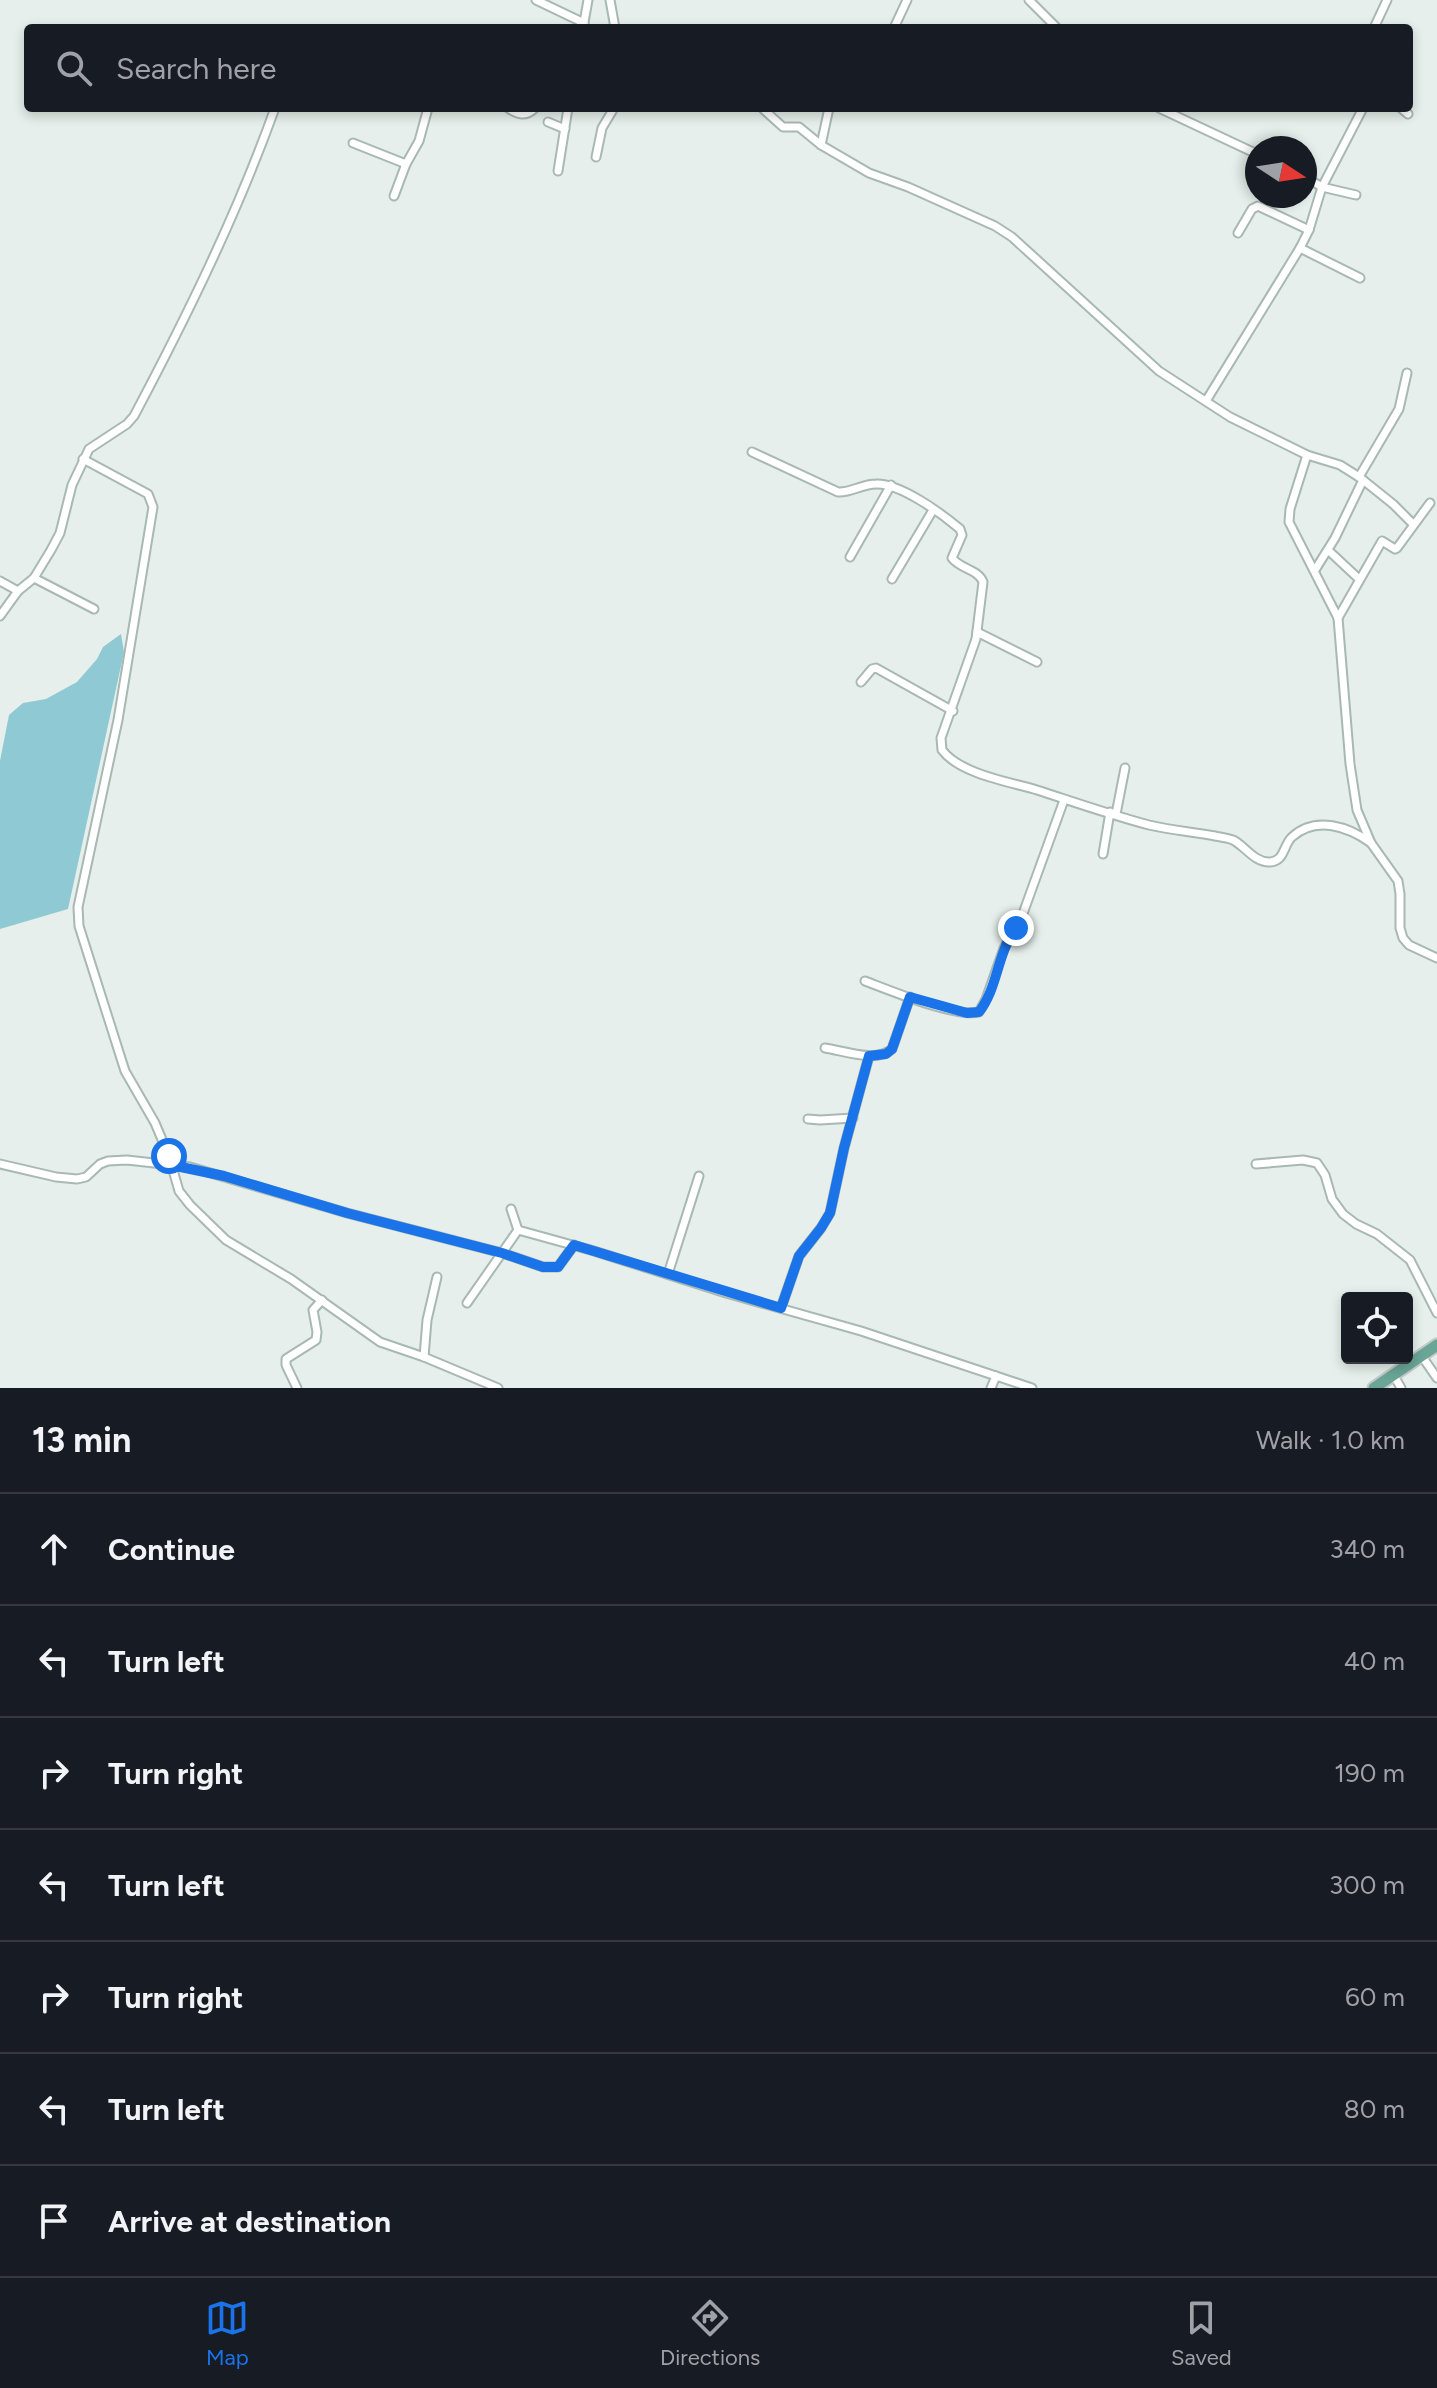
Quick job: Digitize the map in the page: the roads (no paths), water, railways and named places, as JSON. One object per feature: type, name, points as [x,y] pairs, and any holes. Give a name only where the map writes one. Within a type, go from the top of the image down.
[{"type":"main road","points":[[1374,1388],[1437,1345]]},
{"type":"street","points":[[536,0],[580,24]]},
{"type":"street","points":[[584,24],[588,0]]},
{"type":"street","points":[[610,0],[614,24]]},
{"type":"street","points":[[896,24],[907,0]]},
{"type":"street","points":[[1029,0],[1053,24]]},
{"type":"street","points":[[1376,24],[1387,0]]},
{"type":"street","points":[[0,616],[18,591],[34,578],[60,533],[72,485],[89,449],[134,416],[194,301],[274,112]]},
{"type":"street","points":[[394,196],[419,141],[427,112]]},
{"type":"street","points":[[558,171],[567,112]]},
{"type":"street","points":[[596,157],[602,128],[612,112]]},
{"type":"street","points":[[767,112],[784,127],[799,127],[821,145],[869,173],[995,226],[1012,237],[1159,371],[1230,417],[1307,455],[1340,465],[1393,504],[1413,524]]},
{"type":"street","points":[[821,145],[828,112]]},
{"type":"street","points":[[1168,112],[1245,148]]},
{"type":"street","points":[[1206,401],[1300,248],[1322,187],[1361,112]]},
{"type":"street","points":[[548,122],[565,129]]},
{"type":"street","points":[[353,143],[406,164]]},
{"type":"street","points":[[1317,184],[1356,195]]},
{"type":"street","points":[[1238,233],[1252,209],[1258,206],[1309,230]]},
{"type":"street","points":[[1300,248],[1360,278]]},
{"type":"street","points":[[1315,570],[1348,514],[1361,479],[1399,409],[1407,373]]},
{"type":"street","points":[[752,452],[838,492],[867,484],[891,485],[960,529],[962,535],[953,552],[954,561],[982,579],[977,632],[953,711],[941,738],[946,756],[966,768],[1064,800],[1148,824],[1227,838],[1259,860],[1270,862],[1278,859],[1292,837],[1317,826],[1343,827],[1371,843]]},
{"type":"street","points":[[1307,455],[1289,515],[1295,535],[1338,618],[1350,764],[1357,810],[1371,843],[1398,881],[1403,938],[1409,945],[1437,958]]},
{"type":"street","points":[[83,459],[148,494],[153,507],[118,720],[78,916],[125,1071],[149,1112],[182,1196],[226,1240],[322,1300],[380,1342],[498,1388]]},
{"type":"street","points":[[850,557],[891,485]]},
{"type":"street","points":[[1338,618],[1382,541],[1397,548],[1430,503]]},
{"type":"street","points":[[892,579],[933,510]]},
{"type":"street","points":[[1328,550],[1359,579]]},
{"type":"street","points":[[34,578],[94,609]]},
{"type":"street","points":[[0,581],[18,591]]},
{"type":"street","points":[[977,632],[1037,662]]},
{"type":"street","points":[[861,682],[876,668],[953,711]]},
{"type":"street","points":[[1103,854],[1125,768]]},
{"type":"street","points":[[865,981],[967,1013],[981,1010],[1004,948],[1021,919],[1064,800]]},
{"type":"street","points":[[825,1048],[869,1056],[886,1054],[892,1049],[910,997]]},
{"type":"street","points":[[781,1308],[799,1256],[830,1213],[869,1056]]},
{"type":"street","points":[[808,1119],[853,1118]]},
{"type":"street","points":[[1256,1164],[1303,1160],[1317,1163],[1325,1175],[1332,1199],[1343,1214],[1377,1234],[1410,1260],[1437,1313]]},
{"type":"street","points":[[0,1164],[77,1179],[90,1175],[100,1164],[108,1161],[171,1165],[210,1172],[347,1213],[553,1268],[560,1265],[574,1245]]},
{"type":"street","points":[[668,1274],[699,1176]]},
{"type":"street","points":[[511,1209],[518,1230]]},
{"type":"street","points":[[467,1303],[518,1230]]},
{"type":"street","points":[[518,1230],[861,1331],[1032,1388]]},
{"type":"street","points":[[424,1357],[427,1320],[437,1277]]},
{"type":"street","points":[[297,1388],[286,1359],[316,1340],[313,1310],[322,1300]]},
{"type":"street","points":[[1421,1355],[1437,1378]]},
{"type":"street","points":[[1393,1374],[1401,1388]]},
{"type":"street","points":[[991,1388],[996,1376]]},
{"type":"water","points":[[121,634],[124,652],[68,909],[0,929],[0,761],[9,715],[23,703],[46,699],[77,682],[103,647]]}]
